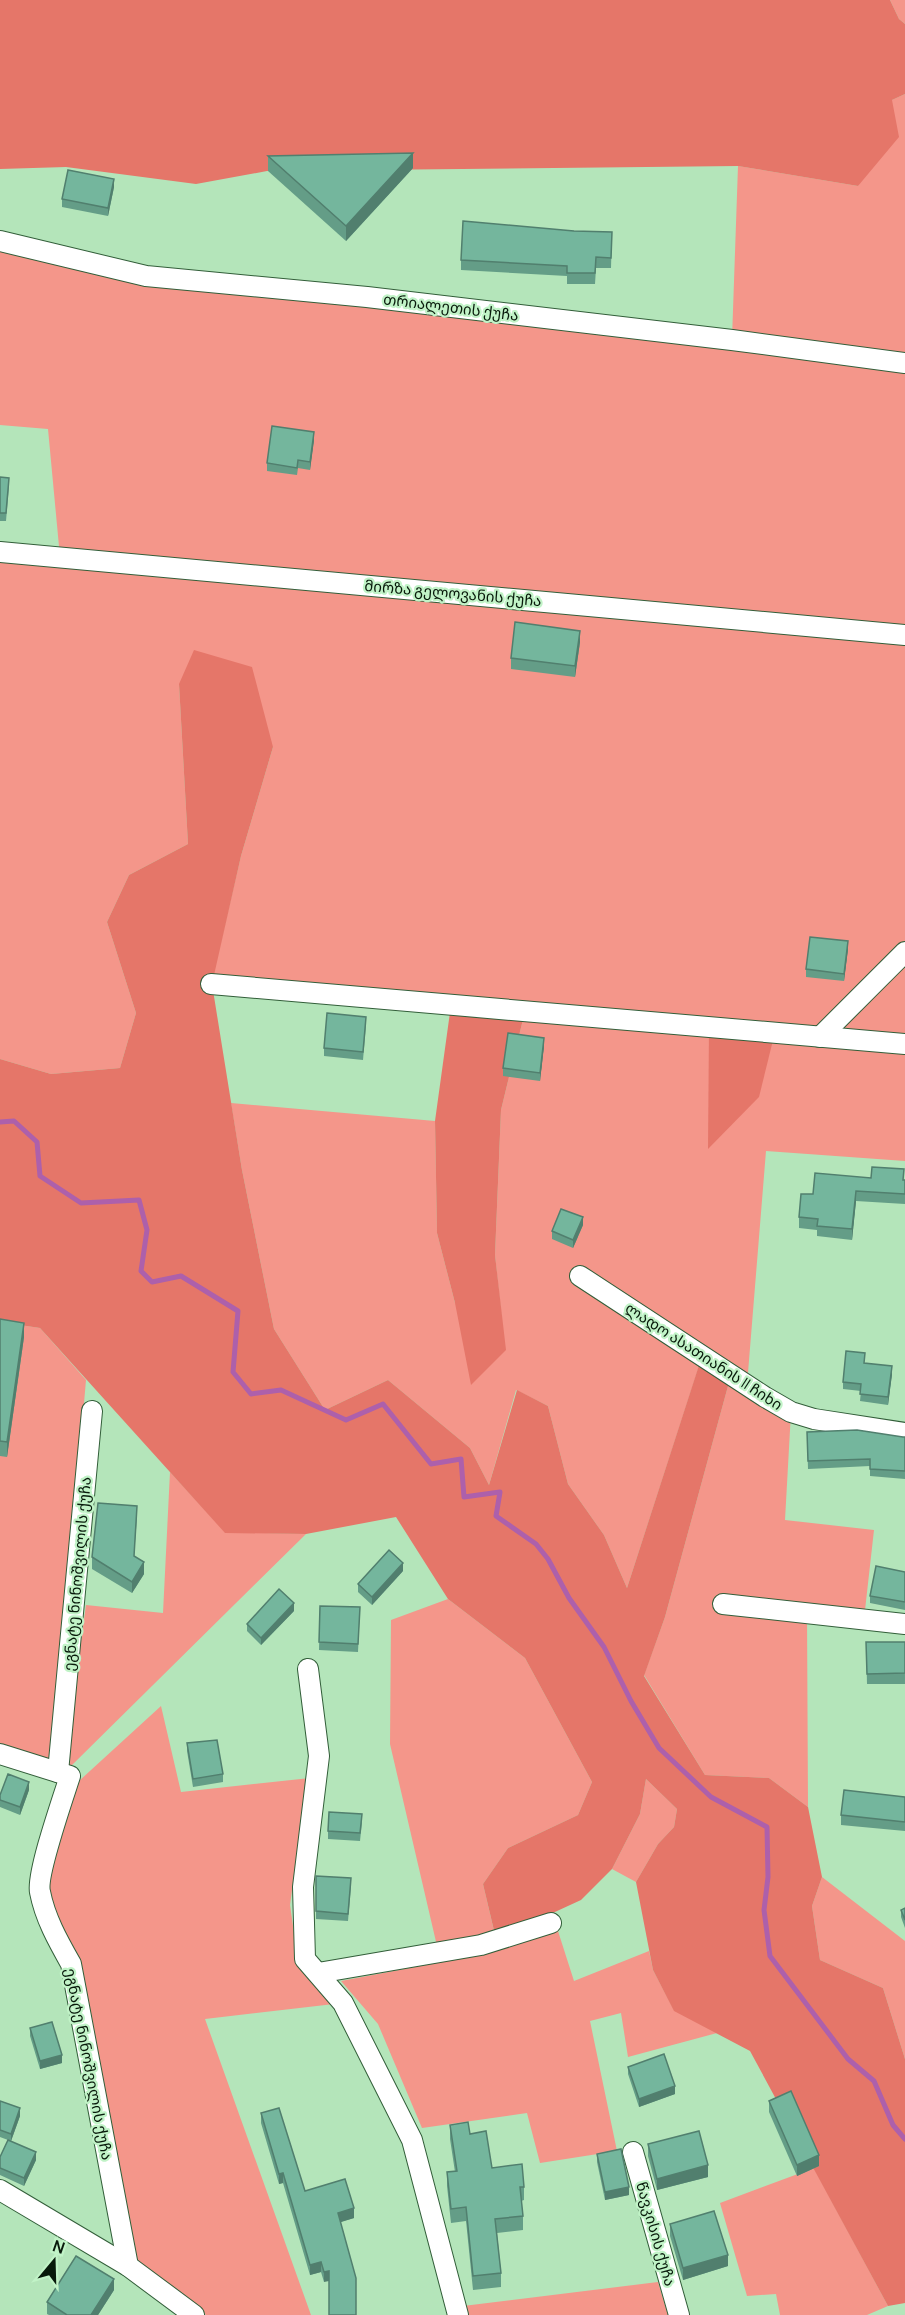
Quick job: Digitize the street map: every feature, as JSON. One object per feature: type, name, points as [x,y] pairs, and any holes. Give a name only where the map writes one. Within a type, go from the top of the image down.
[{"type":"street","name":"თრიალეთის ქუჩა","points":[[0,241],[146,276],[368,297],[905,363]]},
{"type":"street","name":"მირზა გელოვანის ქუჩა","points":[[0,552],[905,635]]},
{"type":"street","points":[[820,1036],[905,952]]},
{"type":"street","points":[[212,984],[905,1044]]},
{"type":"street","name":"ლადო ასათიანის II ჩიხი","points":[[580,1276],[791,1412],[814,1419],[905,1433]]},
{"type":"street","name":"ეგნატე ნინოშვილის ქუჩა","points":[[92,1412],[58,1772],[70,1776],[39,1890],[50,1927],[71,1964],[128,2266]]},
{"type":"street","points":[[723,1604],[905,1624]]},
{"type":"street","points":[[308,1669],[319,1756],[303,1897],[305,1959],[343,2003],[411,2140],[458,2315]]},
{"type":"street","points":[[0,1754],[58,1772]]},
{"type":"street","points":[[318,1973],[481,1945],[551,1923]]},
{"type":"street","name":"წავკისის ქუჩა","points":[[633,2152],[679,2315]]},
{"type":"street","points":[[0,2190],[128,2266],[194,2315]]},
{"type":"shaded area","points":[[0,0],[890,0],[899,19],[905,24],[905,94],[892,100],[899,137],[858,186],[738,166],[267,171],[196,184],[66,167],[0,169]]},
{"type":"shaded area","points":[[890,0],[905,0],[905,24],[899,19]]},
{"type":"shaded area","points":[[905,94],[905,1161],[766,1151],[747,1385],[791,1412],[785,1520],[874,1530],[864,1619],[807,1613],[808,1807],[769,1778],[705,1775],[644,1675],[665,1617],[731,1375],[702,1357],[627,1588],[604,1535],[568,1484],[548,1406],[516,1390],[489,1485],[470,1448],[388,1380],[325,1410],[274,1329],[231,1103],[435,1121],[437,1233],[455,1303],[505,1350],[495,1255],[501,1110],[525,1011],[211,984],[241,856],[273,747],[179,684],[188,844],[129,875],[107,922],[136,1013],[120,1068],[51,1074],[0,1059],[0,552],[60,557],[48,429],[0,425],[0,241],[146,276],[732,339],[738,166],[858,186],[892,100]]},
{"type":"shaded area","points":[[194,650],[252,667],[273,747],[241,856],[212,984],[242,1170],[274,1329],[325,1410],[388,1380],[470,1448],[489,1485],[517,1390],[548,1406],[568,1484],[604,1535],[627,1588],[702,1356],[731,1375],[665,1617],[644,1676],[705,1775],[769,1778],[808,1807],[822,1877],[812,1906],[820,1960],[883,1988],[905,2059],[905,2303],[888,2306],[750,2051],[674,2011],[653,1970],[636,1882],[658,1844],[674,1827],[677,1809],[646,1779],[640,1814],[612,1869],[581,1900],[496,1939],[483,1884],[508,1848],[578,1815],[592,1782],[525,1658],[448,1599],[396,1517],[306,1534],[225,1533],[40,1328],[0,1322],[0,1059],[51,1074],[120,1068],[136,1013],[107,922],[129,875],[188,844],[179,684]]},
{"type":"shaded area","points":[[451,1005],[525,1011],[501,1110],[495,1255],[506,1350],[471,1385],[455,1303],[437,1233],[435,1121]]},
{"type":"shaded area","points":[[709,1027],[775,1032],[759,1097],[708,1149]]},
{"type":"shaded area","points":[[0,1322],[40,1328],[86,1380],[53,1762],[0,1745]]},
{"type":"shaded area","points":[[170,1472],[225,1532],[306,1534],[69,1768],[64,1766],[86,1605],[163,1613]]},
{"type":"shaded area","points":[[448,1599],[525,1658],[592,1782],[578,1815],[508,1848],[483,1884],[494,1931],[437,1946],[390,1744],[391,1620]]},
{"type":"shaded area","points":[[161,1706],[181,1792],[310,1778],[302,1814],[290,1905],[298,1961],[334,2004],[205,2019],[311,2315],[206,2315],[137,2262],[80,1960],[56,1920],[46,1886],[79,1781]]},
{"type":"shaded area","points":[[646,1779],[677,1809],[674,1827],[658,1844],[636,1882],[612,1869],[640,1814]]},
{"type":"shaded area","points":[[822,1877],[905,1941],[905,2059],[883,1988],[820,1960],[812,1906]]},
{"type":"shaded area","points":[[557,1928],[574,1981],[649,1951],[653,1970],[674,2010],[717,2033],[628,2057],[621,2013],[590,2021],[617,2151],[540,2163],[527,2113],[422,2128],[378,2024],[341,1981],[489,1953]]},
{"type":"shaded area","points":[[814,2168],[888,2306],[867,2315],[780,2315],[776,2294],[747,2296],[720,2203]]},
{"type":"shaded area","points":[[658,2282],[668,2315],[465,2315],[463,2306]]},
{"type":"building","points":[[413,153],[346,226],[268,156]]},
{"type":"building","points":[[68,170],[114,179],[108,208],[62,199]]},
{"type":"building","points":[[463,221],[574,231],[612,232],[611,258],[596,257],[595,273],[567,273],[567,266],[461,260]]},
{"type":"building","points":[[272,426],[314,432],[310,462],[298,460],[297,468],[267,463]]},
{"type":"building","points":[[0,477],[9,478],[6,513],[0,513]]},
{"type":"building","points":[[515,622],[580,631],[575,666],[511,658]]},
{"type":"building","points":[[810,937],[848,941],[844,974],[806,969]]},
{"type":"building","points":[[327,1013],[366,1017],[363,1052],[324,1048]]},
{"type":"building","points":[[508,1033],[544,1038],[540,1073],[503,1068]]},
{"type":"building","points":[[872,1167],[904,1169],[905,1194],[856,1191],[852,1229],[817,1226],[818,1219],[799,1217],[801,1194],[813,1194],[815,1173],[871,1178]]},
{"type":"building","points":[[561,1209],[583,1217],[573,1240],[552,1231]]},
{"type":"building","points":[[0,1319],[24,1323],[7,1442],[0,1441]]},
{"type":"building","points":[[846,1351],[865,1353],[864,1363],[892,1366],[888,1397],[860,1394],[861,1384],[843,1382]]},
{"type":"building","points":[[857,1430],[905,1437],[905,1471],[870,1469],[870,1459],[808,1461],[807,1432]]},
{"type":"building","points":[[98,1503],[137,1506],[134,1556],[144,1562],[132,1582],[92,1557]]},
{"type":"building","points":[[389,1550],[403,1563],[372,1597],[358,1584]]},
{"type":"building","points":[[876,1566],[905,1572],[905,1602],[870,1596]]},
{"type":"building","points":[[279,1589],[294,1603],[261,1638],[247,1624]]},
{"type":"building","points":[[320,1606],[360,1607],[358,1644],[319,1642]]},
{"type":"building","points":[[866,1642],[905,1642],[905,1673],[867,1674]]},
{"type":"building","points":[[217,1740],[223,1774],[193,1779],[187,1743]]},
{"type":"building","points":[[8,1774],[29,1782],[20,1807],[0,1800]]},
{"type":"building","points":[[844,1790],[905,1797],[905,1822],[841,1815]]},
{"type":"building","points":[[329,1812],[362,1814],[360,1833],[328,1831]]},
{"type":"building","points":[[316,1876],[351,1878],[348,1914],[316,1911]]},
{"type":"building","points":[[905,1908],[905,1920],[901,1910]]},
{"type":"building","points":[[52,2022],[62,2055],[40,2061],[30,2028]]},
{"type":"building","points":[[664,2054],[675,2086],[639,2099],[628,2067]]},
{"type":"building","points":[[791,2091],[819,2155],[797,2165],[769,2101]]},
{"type":"building","points":[[0,2101],[20,2108],[11,2134],[0,2130]]},
{"type":"building","points":[[279,2108],[305,2191],[345,2179],[354,2208],[338,2213],[356,2278],[356,2315],[329,2315],[329,2271],[324,2272],[321,2262],[310,2265],[283,2173],[279,2174],[261,2113]]},
{"type":"building","points":[[468,2122],[470,2134],[486,2131],[492,2168],[522,2164],[524,2187],[520,2187],[523,2216],[495,2219],[501,2273],[473,2276],[466,2207],[451,2209],[447,2172],[457,2171],[450,2125]]},
{"type":"building","points":[[699,2131],[708,2165],[657,2179],[648,2144]]},
{"type":"building","points":[[8,2140],[36,2152],[24,2178],[0,2168],[0,2157]]},
{"type":"building","points":[[621,2149],[629,2187],[605,2192],[597,2154]]},
{"type":"building","points":[[714,2211],[728,2255],[683,2268],[670,2224]]},
{"type":"building","points":[[76,2256],[114,2279],[91,2315],[67,2315],[47,2302]]},
{"type":"waterway","points":[[0,1122],[14,1121],[37,1142],[40,1176],[81,1203],[139,1200],[147,1230],[141,1271],[152,1282],[181,1276],[238,1311],[233,1372],[251,1394],[281,1390],[346,1420],[383,1404],[431,1464],[461,1459],[464,1497],[500,1492],[496,1516],[536,1544],[548,1559],[569,1598],[604,1647],[631,1701],[659,1748],[711,1797],[767,1827],[768,1877],[764,1910],[770,1956],[848,2059],[874,2081],[893,2125],[905,2139]]}]
